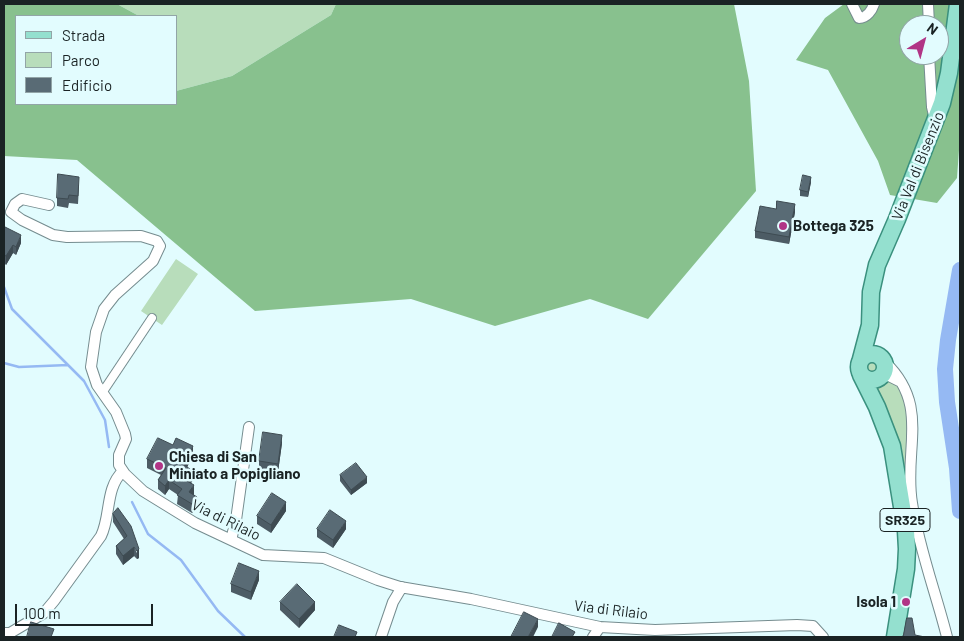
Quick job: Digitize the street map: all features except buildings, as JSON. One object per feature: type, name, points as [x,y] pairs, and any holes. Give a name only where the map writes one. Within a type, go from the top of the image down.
[{"type":"main road","name":"Via Val di Bisenzio","points":[[870,326],[871,292],[877,265],[936,123],[942,103],[949,73],[958,4]]},
{"type":"main road","name":"SR325","points":[[870,326],[861,367],[892,446],[906,531],[906,569],[895,637]]},
{"type":"main road","name":"SR325","points":[[870,326],[881,369],[874,386],[877,406]]},
{"type":"main road","points":[[875,353],[881,369],[870,380],[861,367],[868,354],[875,353]]},
{"type":"street","points":[[852,4],[859,18],[863,18],[874,4]]},
{"type":"street","points":[[930,65],[932,106],[936,123]]},
{"type":"street","points":[[4,634],[10,633],[44,613],[104,531],[108,504],[117,476],[123,471],[120,465],[120,455],[126,439],[116,412],[97,385],[91,368],[93,347],[104,308],[115,295],[153,261],[160,246],[156,241],[141,236],[52,235],[22,220],[8,209],[22,199],[49,205]]},
{"type":"street","points":[[102,393],[152,318]]},
{"type":"street","points":[[881,369],[902,382],[908,394],[912,412],[912,502],[946,637]]},
{"type":"street","points":[[881,369],[902,382]]},
{"type":"street","points":[[231,540],[236,520],[249,427]]},
{"type":"street","name":"Via di Rilaio","points":[[123,471],[133,482],[157,500],[195,523],[263,554],[324,558],[378,580],[402,587],[471,599],[600,627],[655,630],[797,625],[813,626],[823,637]]},
{"type":"street","points":[[381,637],[393,602],[402,587]]},
{"type":"street","points":[[593,637],[600,627]]},
{"type":"green space","points":[[4,4],[117,4],[137,15],[15,15],[15,105],[178,105],[178,90],[232,76],[331,15],[336,4],[734,4],[749,81],[756,191],[648,319],[590,299],[495,326],[411,299],[255,311],[77,160],[4,156]]},
{"type":"green space","points":[[117,4],[336,4],[331,15],[232,76],[178,90],[178,15],[137,15]]},
{"type":"green space","points":[[844,4],[960,4],[960,136],[957,178],[937,203],[890,195],[878,161],[828,70],[796,60],[825,18]]},
{"type":"green space","points":[[176,259],[198,274],[162,325],[141,311]]},
{"type":"green space","points":[[875,354],[881,358],[885,367],[880,377],[871,380],[859,368],[864,358]]},
{"type":"green space","points":[[894,379],[906,395],[910,502],[876,392],[879,380]]},
{"type":"waterway","points":[[960,270],[945,369],[947,402],[957,468],[960,511]]},
{"type":"waterway","points":[[4,287],[12,309],[84,381],[105,420],[109,447]]},
{"type":"waterway","points":[[4,363],[19,367],[68,365]]},
{"type":"waterway","points":[[132,502],[148,534],[181,560],[218,611],[245,637]]},
{"type":"place","name":"Bottega 325","points":[[783,226]]},
{"type":"place","name":"Chiesa di San Miniato a Popigliano","points":[[159,466]]},
{"type":"place","name":"Isola 1","points":[[906,602]]}]
